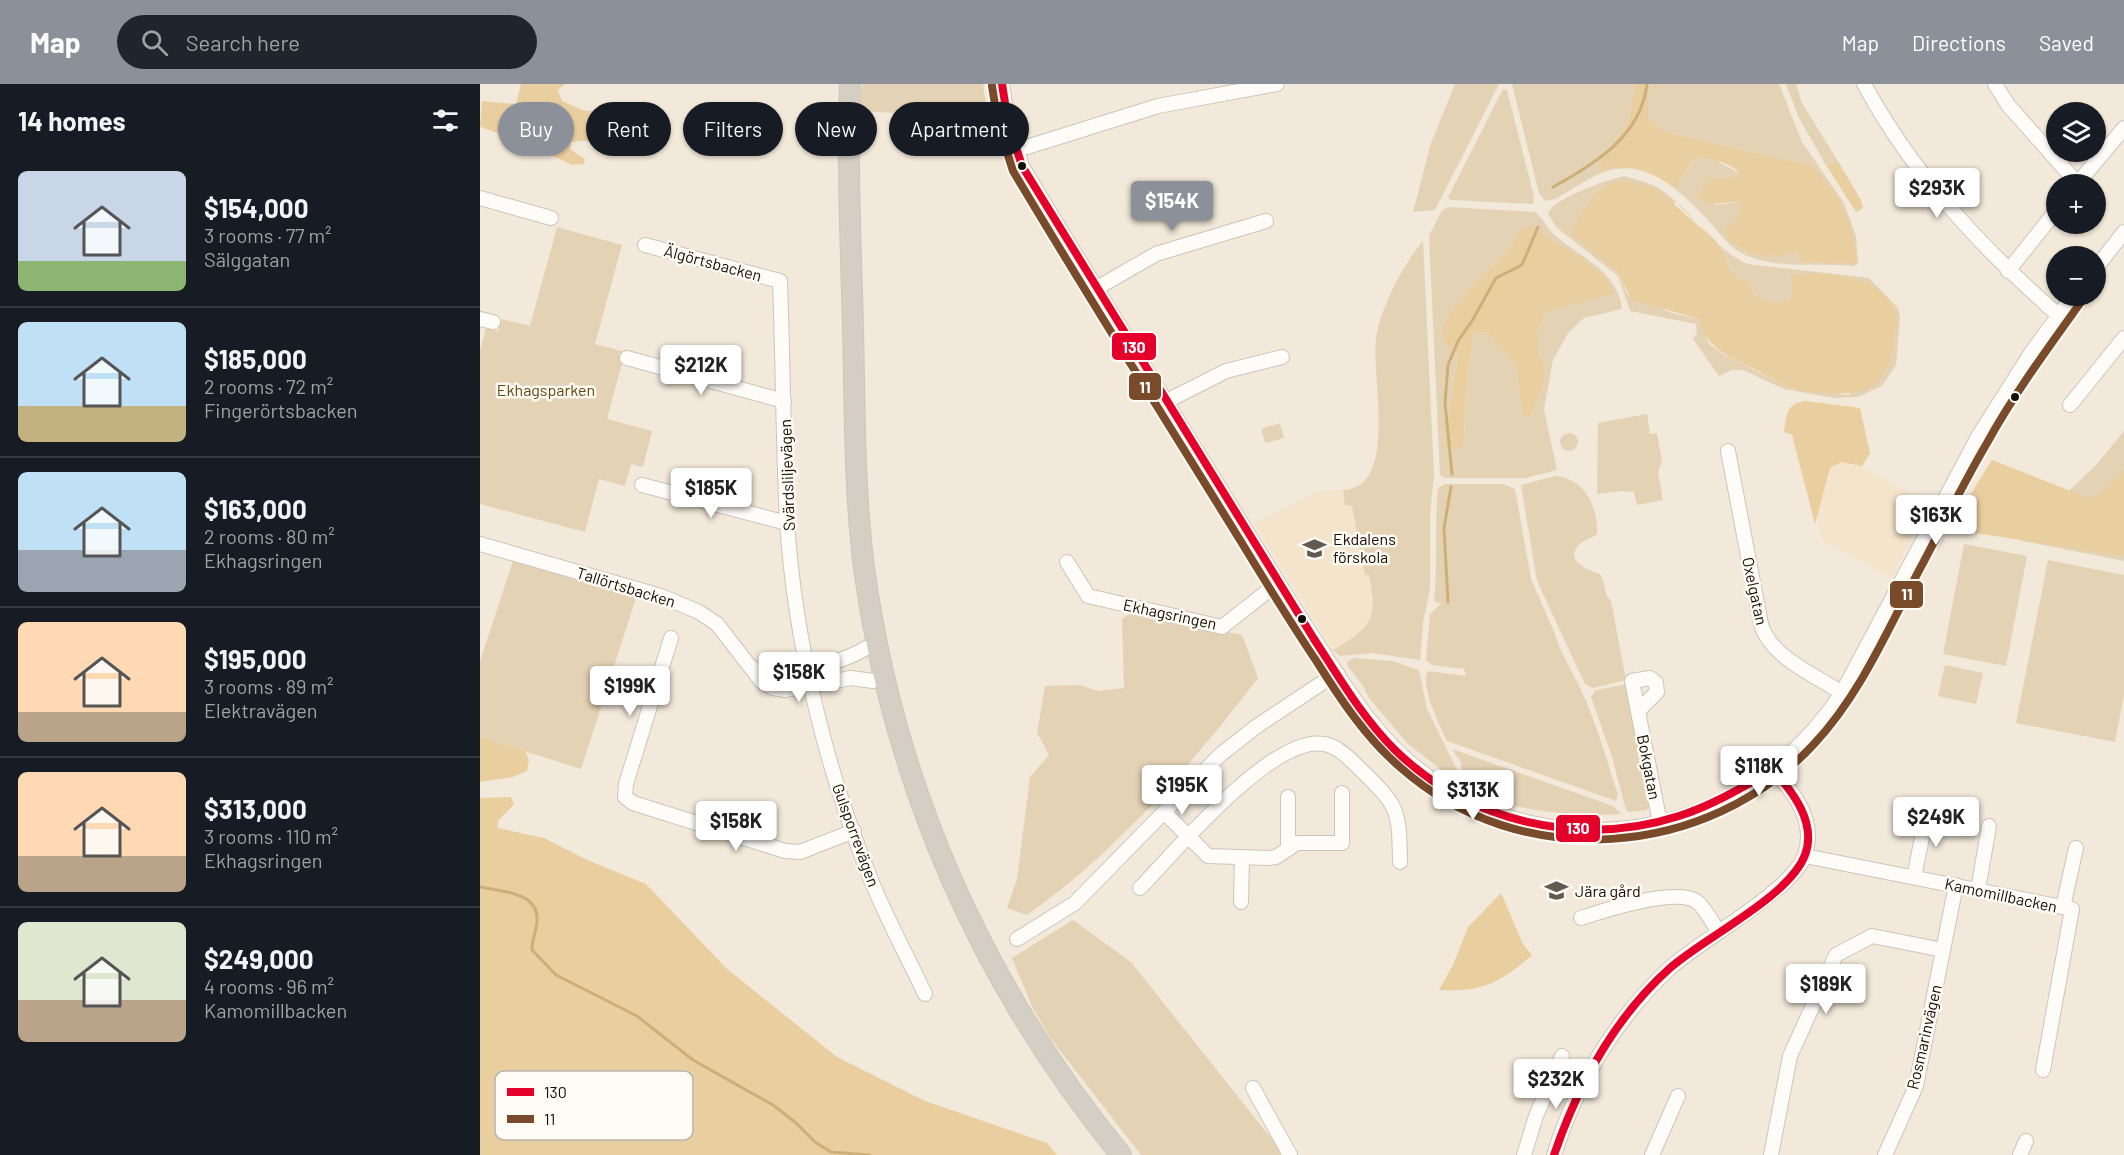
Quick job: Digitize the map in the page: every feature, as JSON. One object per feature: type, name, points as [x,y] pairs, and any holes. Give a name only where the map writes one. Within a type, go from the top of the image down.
[{"type":"highway","points":[[840,84],[841,287],[846,498],[854,573],[873,681],[901,782],[935,873],[955,916],[985,975],[1021,1036],[1107,1155]]},
{"type":"highway","points":[[850,84],[849,163],[858,501],[871,612],[893,715],[924,816],[983,948],[1041,1047],[1121,1155]]},
{"type":"street","points":[[1002,84],[1005,102]]},
{"type":"street","points":[[1029,146],[1158,105],[1277,84]]},
{"type":"street","points":[[1864,84],[1912,161],[1940,198],[2008,271],[2058,315]]},
{"type":"street","points":[[1995,84],[2008,105],[2068,174]]},
{"type":"street","points":[[2085,174],[2124,128]]},
{"type":"street","points":[[1018,156],[1278,583],[1367,718],[1395,750],[1424,774],[1488,811],[1522,822],[1566,830],[1628,829],[1661,823],[1702,810],[1773,770],[1807,740],[1842,693],[1979,435],[2065,306]]},
{"type":"street","points":[[480,198],[551,218]]},
{"type":"street","points":[[1097,288],[1156,254],[1266,221]]},
{"type":"street","points":[[2008,271],[2046,224]]},
{"type":"street","points":[[2106,255],[2124,232]]},
{"type":"street","name":"Älgörtsbacken","points":[[645,244],[780,281]]},
{"type":"street","name":"Svärdsliljevägen","points":[[780,281],[787,523],[796,595],[809,668]]},
{"type":"street","points":[[2070,405],[2124,338]]},
{"type":"street","points":[[1167,401],[1226,371],[1282,357]]},
{"type":"street","points":[[627,358],[784,401]]},
{"type":"street","name":"Oxelgatan","points":[[1728,451],[1761,624],[1766,638],[1776,649],[1842,693]]},
{"type":"street","points":[[642,485],[787,523]]},
{"type":"street","name":"Tallörtsbacken","points":[[480,544],[661,596],[690,608],[717,624],[762,682],[773,688],[785,690],[851,678],[873,681]]},
{"type":"street","name":"Ekhagsringen","points":[[1067,562],[1088,596],[1222,627],[1278,583]]},
{"type":"street","points":[[671,638],[626,784],[625,797],[633,802],[785,851],[800,852],[854,831]]},
{"type":"street","points":[[750,667],[758,672],[769,674],[809,668],[849,658],[866,648]]},
{"type":"street","name":"Gulsporrevägen","points":[[809,668],[827,748],[854,831],[874,887],[925,994]]},
{"type":"street","points":[[1017,939],[1075,903],[1220,755],[1257,726],[1337,673]]},
{"type":"street","name":"Bokgatan","points":[[1638,711],[1661,823]]},
{"type":"street","points":[[1140,888],[1258,771],[1294,748],[1314,743],[1325,744],[1350,759],[1392,802],[1399,827],[1400,862]]},
{"type":"street","points":[[1554,1155],[1572,1105],[1602,1049],[1629,1012],[1671,968],[1785,883],[1805,856],[1808,828],[1805,817],[1795,796],[1773,770]]},
{"type":"street","points":[[1164,812],[1208,856],[1268,858],[1276,857],[1297,843],[1342,843],[1342,793]]},
{"type":"street","points":[[1288,797],[1288,849]]},
{"type":"street","points":[[1914,877],[1927,813]]},
{"type":"street","points":[[1978,890],[1989,826]]},
{"type":"street","points":[[2063,907],[2076,848]]},
{"type":"street","name":"Kamomillbacken","points":[[1805,856],[2072,909],[2043,1070]]},
{"type":"street","points":[[1242,857],[1242,902]]},
{"type":"street","name":"Rosmarinvägen","points":[[1885,1155],[1916,1086],[1956,885]]},
{"type":"street","points":[[1581,918],[1613,908],[1682,896],[1697,901],[1718,931]]},
{"type":"street","points":[[1771,1155],[1790,1056],[1836,955],[1872,936],[1943,950]]},
{"type":"street","points":[[1524,1155],[1536,1116],[1562,1056]]},
{"type":"street","points":[[1253,1088],[1290,1155]]},
{"type":"street","points":[[1652,1155],[1678,1096]]},
{"type":"street","points":[[2020,1155],[2026,1141]]},
{"type":"shaded area","points":[[521,84],[565,84],[558,90],[564,102],[516,102]]},
{"type":"shaded area","points":[[1636,84],[1649,84],[1648,118],[1665,132],[1813,166],[1838,198],[1851,226],[1857,261],[1854,264],[1801,262],[1796,251],[1781,256],[1751,254],[1732,244],[1725,230],[1739,214],[1740,202],[1712,203],[1697,196],[1709,179],[1736,178],[1739,173],[1724,163],[1694,157],[1676,188],[1640,170],[1620,168],[1600,172],[1598,167],[1628,122]]},
{"type":"shaded area","points":[[482,101],[498,102],[498,133],[480,126]]},
{"type":"shaded area","points":[[574,106],[586,111],[586,141],[574,142]]},
{"type":"shaded area","points":[[574,152],[585,159],[584,164],[572,165],[553,156],[574,156]]},
{"type":"shaded area","points":[[1839,163],[1861,200],[1863,208],[1856,212],[1826,165]]},
{"type":"shaded area","points":[[1620,181],[1645,185],[1669,199],[1715,241],[1724,253],[1732,272],[1747,281],[1758,299],[1774,303],[1789,300],[1793,292],[1791,276],[1808,274],[1855,279],[1882,293],[1891,303],[1897,323],[1890,358],[1880,378],[1864,390],[1853,392],[1827,393],[1791,388],[1720,351],[1707,338],[1700,319],[1632,300],[1616,270],[1571,234],[1590,201],[1603,189]]},
{"type":"shaded area","points":[[1531,225],[1601,274],[1613,294],[1547,311],[1538,330],[1538,352],[1545,366],[1544,383],[1531,416],[1526,418],[1522,412],[1515,365],[1487,332],[1475,333],[1469,361],[1463,446],[1450,451],[1445,447],[1458,354],[1445,343],[1442,326],[1461,298],[1511,247],[1519,230]]},
{"type":"shaded area","points":[[1806,401],[1860,408],[1870,453],[1862,466],[1841,462],[1830,468],[1815,524],[1792,435],[1784,432],[1791,407]]},
{"type":"shaded area","points":[[1992,460],[2091,499],[2114,481],[2124,469],[2124,556],[1949,529]]},
{"type":"shaded area","points":[[1841,462],[1862,466],[1929,503],[1891,578],[1821,539],[1817,517],[1824,485],[1830,468]]},
{"type":"shaded area","name":"Ekdalens förskola","points":[[1343,490],[1345,505],[1352,506],[1365,574],[1369,574],[1374,601],[1368,623],[1355,637],[1333,650],[1254,523],[1319,491]]},
{"type":"shaded area","points":[[480,737],[525,751],[529,760],[527,771],[513,777],[480,782]]},
{"type":"shaded area","points":[[511,797],[514,804],[498,821],[498,828],[544,838],[587,860],[646,884],[727,969],[837,1057],[925,1101],[1047,1143],[1057,1155],[480,1155],[480,798]]},
{"type":"shaded area","points":[[1501,893],[1523,944],[1532,955],[1510,973],[1490,984],[1467,989],[1439,990],[1453,965],[1468,927]]},
{"type":"green space","points":[[862,84],[983,84],[986,102],[889,102],[889,113],[877,112],[877,102],[860,102]]},
{"type":"green space","points":[[1455,84],[1499,84],[1435,210],[1413,212],[1431,143]]},
{"type":"green space","points":[[1512,84],[1636,84],[1628,122],[1598,167],[1622,167],[1637,169],[1644,171],[1657,176],[1676,188],[1694,157],[1715,160],[1739,173],[1736,179],[1709,179],[1715,205],[1740,202],[1741,209],[1732,244],[1751,254],[1780,256],[1796,251],[1801,262],[1854,264],[1813,166],[1665,132],[1648,118],[1649,84],[1779,84],[1802,142],[1844,203],[1856,236],[1858,264],[1854,266],[1782,264],[1741,253],[1731,246],[1696,207],[1674,188],[1649,173],[1636,169],[1621,168],[1607,171],[1555,199],[1545,201],[1539,193]]},
{"type":"green space","points":[[1786,84],[1796,84],[1802,103],[1839,163],[1826,165],[1799,118]]},
{"type":"green space","points":[[1503,89],[1507,90],[1534,197],[1533,204],[1450,200],[1448,197]]},
{"type":"green space","points":[[1625,176],[1659,188],[1674,200],[1699,224],[1676,202],[1616,270],[1628,295],[1672,313],[1700,319],[1709,344],[1723,354],[1793,389],[1850,395],[1814,274],[1792,276],[1793,292],[1789,300],[1774,303],[1758,299],[1747,281],[1735,276],[1729,268],[1718,244],[1747,264],[1869,278],[1898,308],[1900,317],[1896,365],[1882,386],[1857,397],[1834,398],[1784,389],[1743,370],[1732,370],[1719,376],[1693,339],[1697,333],[1696,324],[1630,311],[1618,276],[1556,227],[1548,214],[1559,202],[1569,196]]},
{"type":"green space","points":[[1448,207],[1535,212],[1554,234],[1606,275],[1619,296],[1622,309],[1584,318],[1568,333],[1553,360],[1544,410],[1557,470],[1526,478],[1445,478],[1440,475],[1429,235],[1442,211]],"holes":[[[1531,225],[1541,235],[1595,270],[1573,304],[1547,311],[1538,330],[1538,352],[1545,366],[1544,383],[1531,416],[1522,412],[1515,365],[1487,332],[1475,333],[1469,361],[1464,434],[1446,447],[1458,353],[1461,298],[1511,247],[1519,230]]]},
{"type":"green space","name":"Ekhagsparken","points":[[557,227],[622,245],[595,344],[625,352],[607,419],[652,431],[643,467],[631,464],[625,486],[599,479],[585,532],[480,504],[480,351],[486,328],[498,331],[502,319],[530,326]]},
{"type":"green space","points":[[1423,241],[1434,474],[1430,515],[1430,589],[1423,623],[1420,660],[1372,653],[1340,656],[1333,650],[1356,635],[1369,621],[1373,602],[1369,575],[1365,575],[1352,506],[1345,505],[1343,490],[1360,484],[1371,471],[1377,451],[1379,428],[1375,356],[1378,327],[1394,287]]},
{"type":"green space","points":[[1647,414],[1650,434],[1657,433],[1662,461],[1658,472],[1663,500],[1637,505],[1634,492],[1597,494],[1598,423]]},
{"type":"green space","points":[[1280,423],[1284,438],[1265,443],[1261,429]]},
{"type":"green space","points":[[2124,431],[2124,561],[2018,540],[2097,464]]},
{"type":"green space","points":[[1569,433],[1575,436],[1578,442],[1575,448],[1569,451],[1563,448],[1560,442],[1563,436]]},
{"type":"green space","points":[[1555,476],[1574,482],[1582,488],[1592,504],[1597,534],[1581,543],[1574,554],[1578,563],[1602,577],[1611,601],[1626,680],[1593,688],[1585,684],[1537,581],[1521,485]]},
{"type":"green space","points":[[1445,484],[1503,484],[1515,489],[1531,579],[1591,713],[1618,795],[1616,801],[1447,741],[1431,705],[1426,685],[1428,671],[1466,676],[1464,669],[1432,665],[1426,660],[1430,614],[1441,604],[1434,601],[1436,516],[1438,488]]},
{"type":"green space","points":[[1964,544],[2027,556],[2006,666],[1943,654]]},
{"type":"green space","points":[[2048,560],[2124,575],[2124,694],[2115,742],[2016,723]]},
{"type":"green space","points":[[513,561],[636,598],[581,769],[480,737],[480,661]]},
{"type":"green space","points":[[1133,612],[1242,635],[1258,678],[1152,805],[1092,863],[1027,915],[1007,908],[1017,879],[1030,777],[1049,755],[1037,733],[1045,686],[1080,685],[1098,691],[1124,688],[1122,619]]},
{"type":"green space","points":[[1354,658],[1392,661],[1419,670],[1427,709],[1458,772],[1461,785],[1408,744],[1369,698],[1347,665],[1347,662]]},
{"type":"green space","points":[[1945,665],[1983,673],[1976,704],[1938,696]]},
{"type":"green space","points":[[1628,684],[1651,803],[1647,810],[1629,812],[1626,810],[1612,757],[1591,697],[1596,690]]},
{"type":"green space","points":[[1452,749],[1613,806],[1621,814],[1542,811],[1483,796],[1467,788],[1460,761]]},
{"type":"green space","points":[[1073,920],[1131,962],[1274,1142],[1281,1155],[1141,1155],[1051,1039],[1033,1009],[1012,958]]},
{"type":"waterway","points":[[1553,187],[1600,158],[1626,133],[1636,119],[1647,84]]},
{"type":"waterway","points":[[1452,474],[1445,403],[1448,365],[1458,341],[1496,278],[1522,265],[1538,227]]},
{"type":"waterway","points":[[1448,602],[1444,528],[1451,487]]},
{"type":"waterway","points":[[480,887],[508,892],[532,904],[537,922],[532,950],[556,975],[637,1016],[693,1060],[773,1105],[815,1142],[831,1152],[870,1155]]},
{"type":"transit line","name":"130","points":[[1002,84],[1008,122],[1022,166],[1314,639],[1361,710],[1394,749],[1423,774],[1456,795],[1491,811],[1527,822],[1565,828],[1603,829],[1641,825],[1679,816],[1716,801],[1773,770]]},
{"type":"transit line","name":"11","points":[[992,86],[998,124],[1013,171],[1278,601],[1355,718],[1376,744],[1401,768],[1449,802],[1501,825],[1556,837],[1612,839],[1668,830],[1721,811],[1770,783],[1814,744],[1847,703],[1861,680],[1997,425],[2078,306]]},
{"type":"transit line","name":"130","points":[[1554,1155],[1586,1078],[1632,1008],[1670,968],[1745,916],[1782,886],[1796,871],[1805,855],[1808,831],[1795,798],[1773,770]]},
{"type":"place","name":"Ekdalens förskola","points":[[1315,548]]},
{"type":"place","name":"Jära gård","points":[[1557,891]]}]
